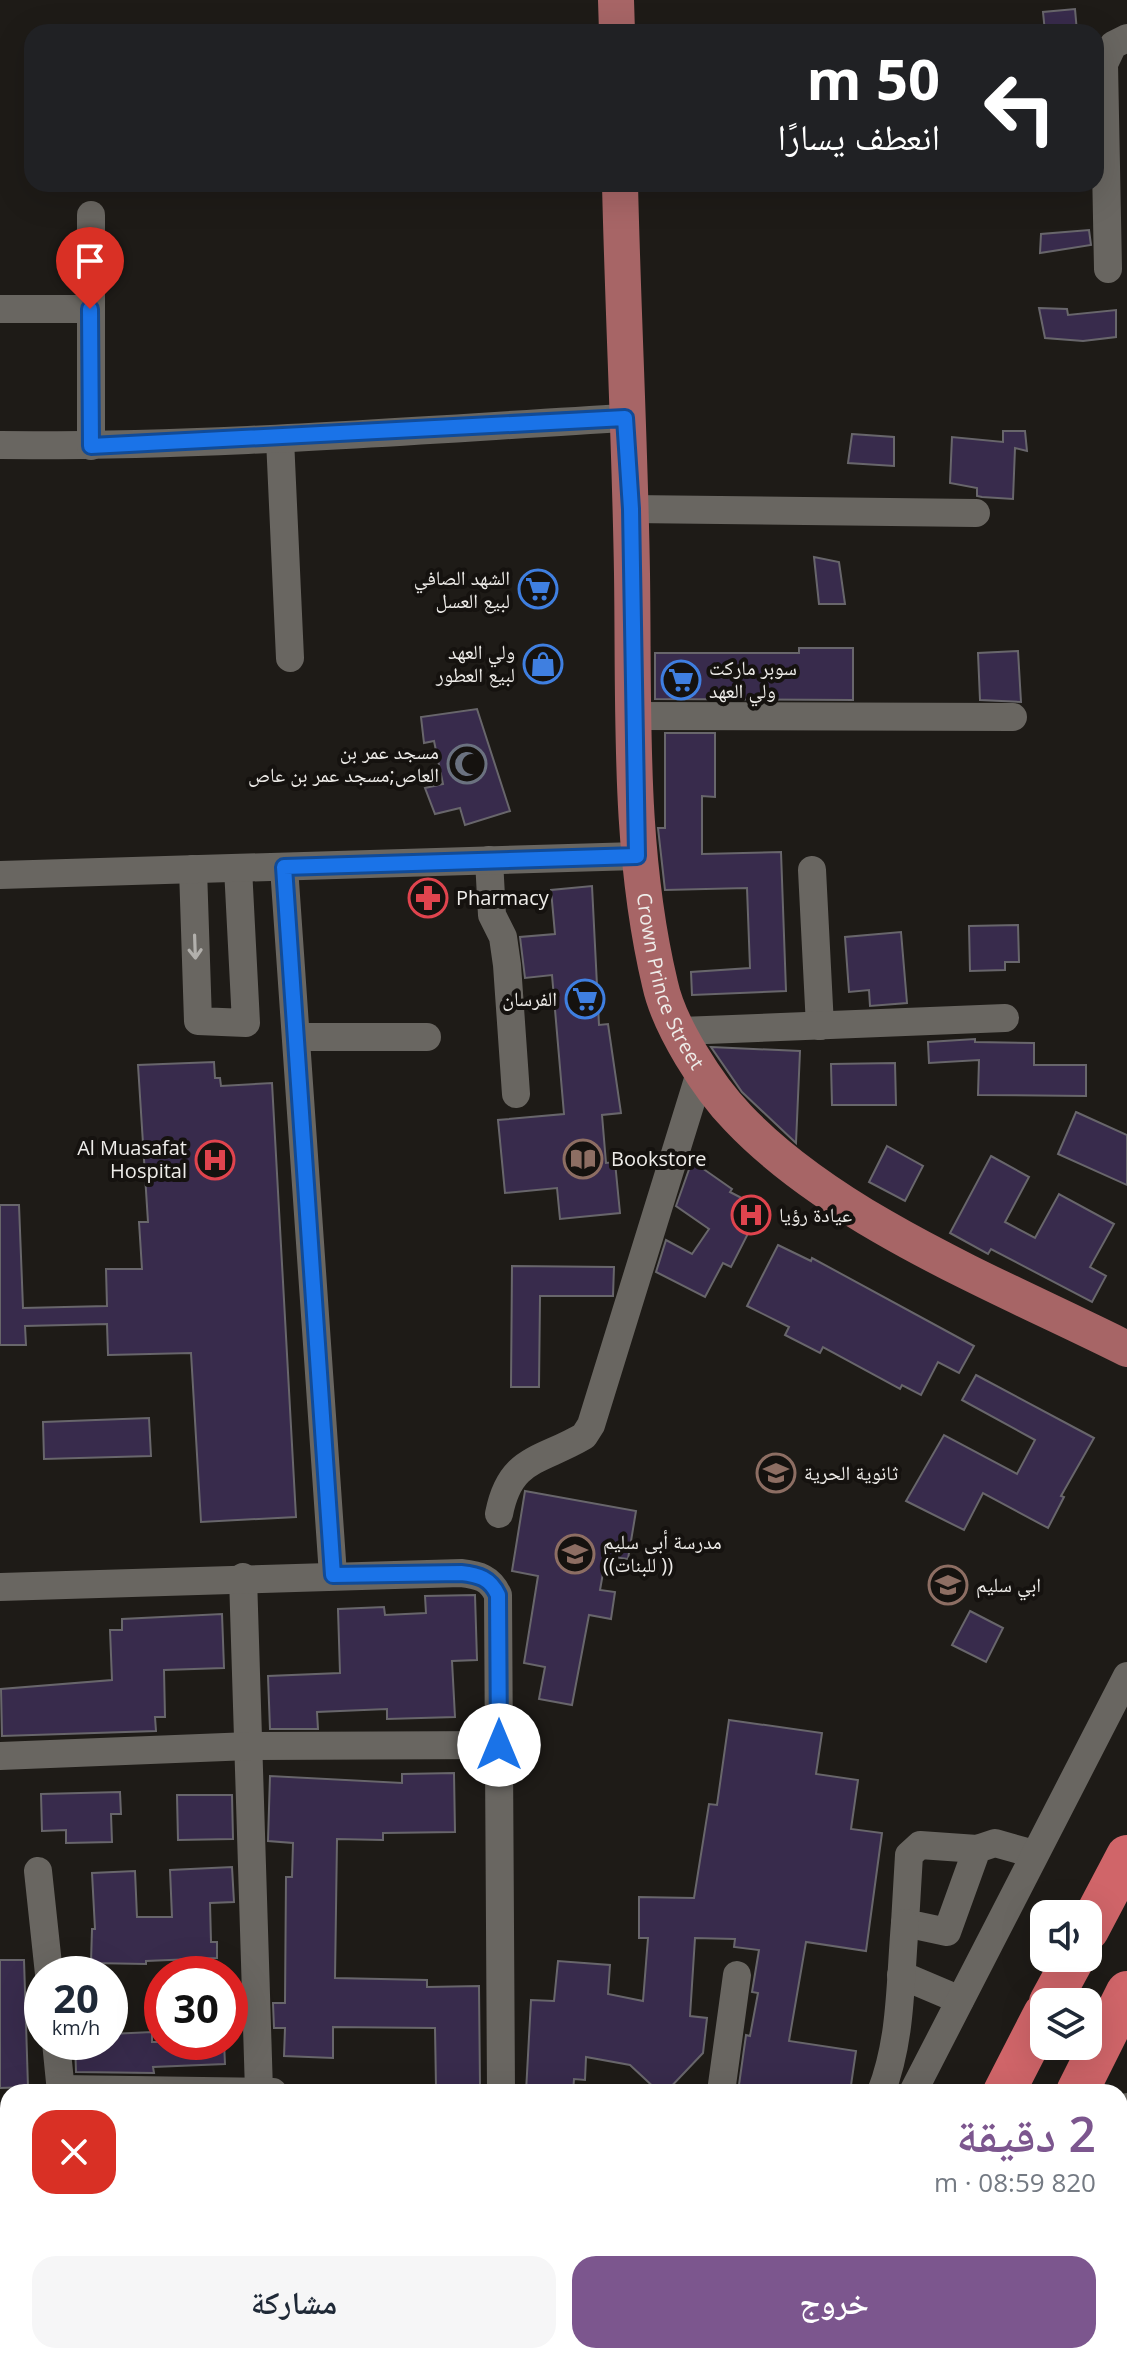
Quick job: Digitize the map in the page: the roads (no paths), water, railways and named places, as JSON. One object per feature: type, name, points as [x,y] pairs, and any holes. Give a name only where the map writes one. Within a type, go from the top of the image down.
[{"type":"highway","points":[[1102,1903],[1127,1856]]},
{"type":"highway","points":[[1081,2084],[1127,1992]]},
{"type":"highway","points":[[1008,2084],[1030,2041]]},
{"type":"main road","points":[[616,0],[617,24]]},
{"type":"main road","name":"Crown Prince Street","points":[[620,192],[625,418],[631,509],[637,856],[660,989],[700,1073],[738,1118],[777,1154],[849,1206],[936,1254],[1127,1349]]},
{"type":"street","points":[[1108,269],[1104,64],[1113,45],[1127,38]]},
{"type":"street","points":[[91,215],[91,446]]},
{"type":"street","points":[[0,309],[90,309]]},
{"type":"street","points":[[0,445],[91,446],[280,439],[625,418]]},
{"type":"street","points":[[280,439],[290,658]]},
{"type":"street","points":[[631,509],[976,513]]},
{"type":"street","points":[[634,716],[1013,717]]},
{"type":"street","points":[[0,875],[637,856]]},
{"type":"street","points":[[489,860],[492,915],[503,937],[507,965],[516,1094]]},
{"type":"street","points":[[284,867],[333,1575]]},
{"type":"street","points":[[193,869],[198,1021],[246,1023],[238,868]]},
{"type":"street","points":[[812,870],[820,1026]]},
{"type":"street","points":[[681,1031],[1005,1018]]},
{"type":"street","points":[[296,1037],[427,1037]]},
{"type":"street","points":[[499,1514],[503,1492],[514,1472],[584,1436],[591,1425],[700,1073]]},
{"type":"street","points":[[0,1587],[243,1577],[461,1573],[481,1575],[493,1585],[498,1595],[501,2084]]},
{"type":"street","points":[[243,1577],[259,2084]]},
{"type":"street","points":[[917,2084],[1127,1676]]},
{"type":"street","points":[[0,1756],[250,1746],[499,1745]]},
{"type":"street","points":[[884,2084],[891,2069],[909,1855],[926,1844],[977,1849],[995,1843],[1034,1854]]},
{"type":"street","points":[[905,1923],[947,1932],[977,1849]]},
{"type":"street","points":[[38,1871],[47,1956]]},
{"type":"street","points":[[722,2084],[737,1975]]},
{"type":"street","points":[[901,1975],[960,2000]]},
{"type":"street","points":[[58,2060],[60,2084]]},
{"type":"place","name":"الشهد الصافي لبيع العسل","points":[[538,589]]},
{"type":"place","name":"ولي العهد لبيع العطور","points":[[543,664]]},
{"type":"place","name":"سوبر ماركت ولي العهد","points":[[681,680]]},
{"type":"place","name":"مسجد عمر بن العاص;مسجد عمر بن عاص","points":[[467,764]]},
{"type":"place","name":"Pharmacy","points":[[428,898]]},
{"type":"place","name":"الفرسان","points":[[585,999]]},
{"type":"place","name":"Bookstore","points":[[583,1159]]},
{"type":"place","name":"Al Muasafat Hospital","points":[[215,1160]]},
{"type":"place","name":"عيادة رؤيا","points":[[751,1215]]},
{"type":"place","name":"ثانوية الحرية","points":[[776,1473]]},
{"type":"place","name":"مدرسة أبي سليم ((للبنات ))","points":[[575,1554]]},
{"type":"place","name":"ابي سليم","points":[[948,1585]]}]
